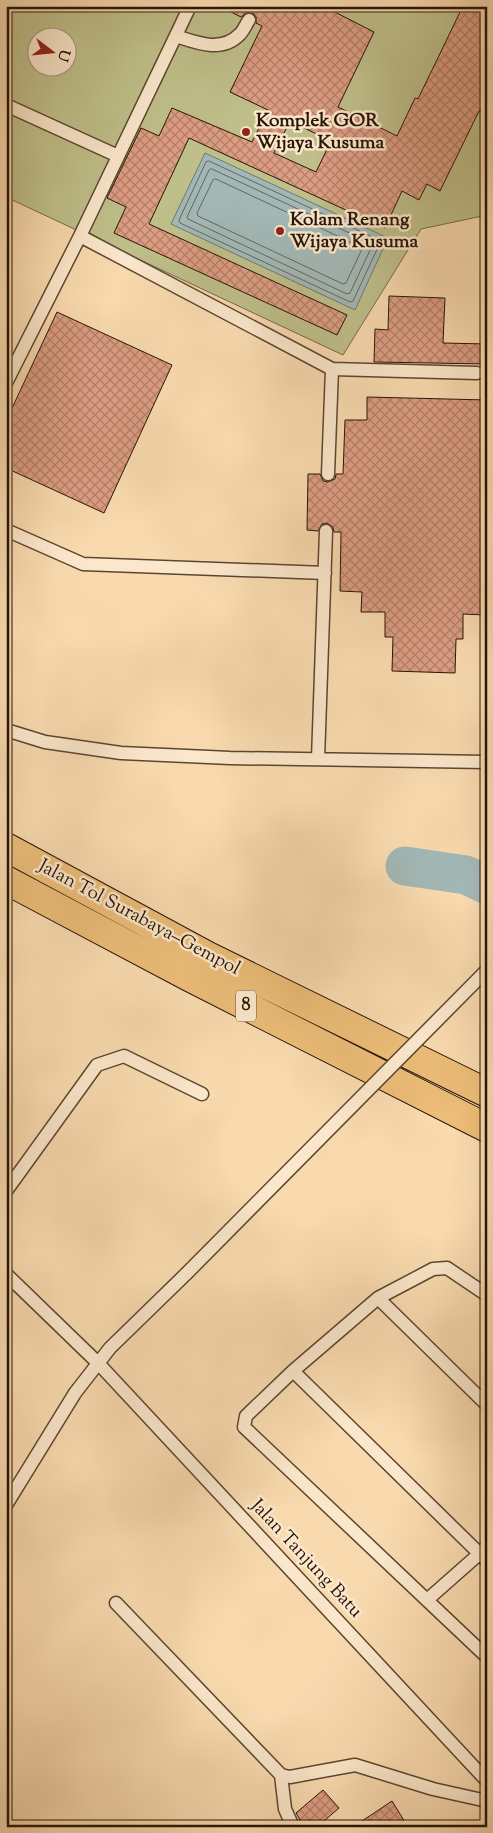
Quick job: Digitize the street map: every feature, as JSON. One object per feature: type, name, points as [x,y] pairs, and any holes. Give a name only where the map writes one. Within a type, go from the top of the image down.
[{"type":"highway","name":"Jalan Tol Surabaya–Gempol","points":[[6,848],[208,956],[487,1093]]},
{"type":"highway","name":"Jalan Tol Surabaya–Gempol","points":[[6,880],[189,978],[487,1128]]},
{"type":"lane","points":[[6,383],[80,236],[190,6]]},
{"type":"lane","points":[[176,36],[205,46],[227,43],[240,34],[249,20]]},
{"type":"lane","points":[[6,104],[118,156]]},
{"type":"lane","points":[[80,236],[332,369],[477,373]]},
{"type":"lane","points":[[328,474],[332,369]]},
{"type":"lane","points":[[6,530],[83,564],[324,573]]},
{"type":"lane","points":[[318,760],[326,531]]},
{"type":"lane","points":[[6,730],[45,742],[121,753],[230,758],[487,762]]},
{"type":"lane","points":[[6,1505],[75,1392],[110,1348],[186,1274],[487,970]]},
{"type":"lane","points":[[6,1191],[97,1065],[124,1056],[202,1094]]},
{"type":"lane","points":[[487,1295],[447,1268],[434,1269],[378,1298],[294,1371],[246,1416],[244,1428],[487,1657]]},
{"type":"lane","name":"Jalan Tanjung Batu","points":[[7,1275],[98,1363],[487,1781]]},
{"type":"lane","points":[[378,1298],[487,1405]]},
{"type":"lane","points":[[294,1371],[484,1554],[427,1600]]},
{"type":"lane","points":[[116,1603],[281,1775],[290,1777],[355,1765],[433,1789],[487,1801]]},
{"type":"lane","points":[[281,1775],[284,1809],[293,1827]]},
{"type":"green space","name":"Komplek GOR Wijaya Kusuma","points":[[6,6],[487,6],[487,215],[421,229],[343,355],[6,197]]},
{"type":"water","name":"Kolam Renang Wijaya Kusuma","points":[[205,153],[388,238],[355,310],[171,224]]},
{"type":"building","points":[[219,6],[323,6],[374,32],[338,107],[397,136],[415,98],[418,99],[463,6],[473,6],[487,13],[487,99],[481,111],[479,111],[440,191],[427,184],[419,200],[402,191],[385,228],[189,138],[149,224],[347,315],[337,335],[114,233],[126,207],[107,198],[141,128],[159,136],[172,108],[252,142],[268,110],[230,92],[262,26],[256,23],[256,17],[253,13],[246,13],[241,17]],"holes":[[[290,121],[331,141],[316,172],[274,153]]]},
{"type":"building","points":[[389,296],[445,298],[443,343],[487,344],[487,364],[374,362],[375,329],[388,330]]},
{"type":"building","points":[[57,312],[172,365],[104,513],[6,468],[6,421]]},
{"type":"building","points":[[367,397],[487,400],[487,595],[485,595],[485,615],[463,614],[463,639],[456,639],[455,673],[392,671],[393,637],[385,637],[385,612],[361,612],[362,592],[340,591],[341,532],[334,532],[333,527],[327,523],[322,524],[318,531],[307,530],[308,474],[320,474],[323,481],[328,482],[335,479],[336,474],[343,474],[345,420],[367,420]]},
{"type":"building","points":[[323,1790],[339,1808],[317,1827],[304,1827],[296,1813]]},
{"type":"building","points":[[392,1801],[408,1827],[353,1827]]},
{"type":"waterway","points":[[405,866],[466,875],[487,885]]},
{"type":"place","name":"Komplek GOR Wijaya Kusuma","points":[[246,132]]},
{"type":"place","name":"Kolam Renang Wijaya Kusuma","points":[[280,231]]}]
